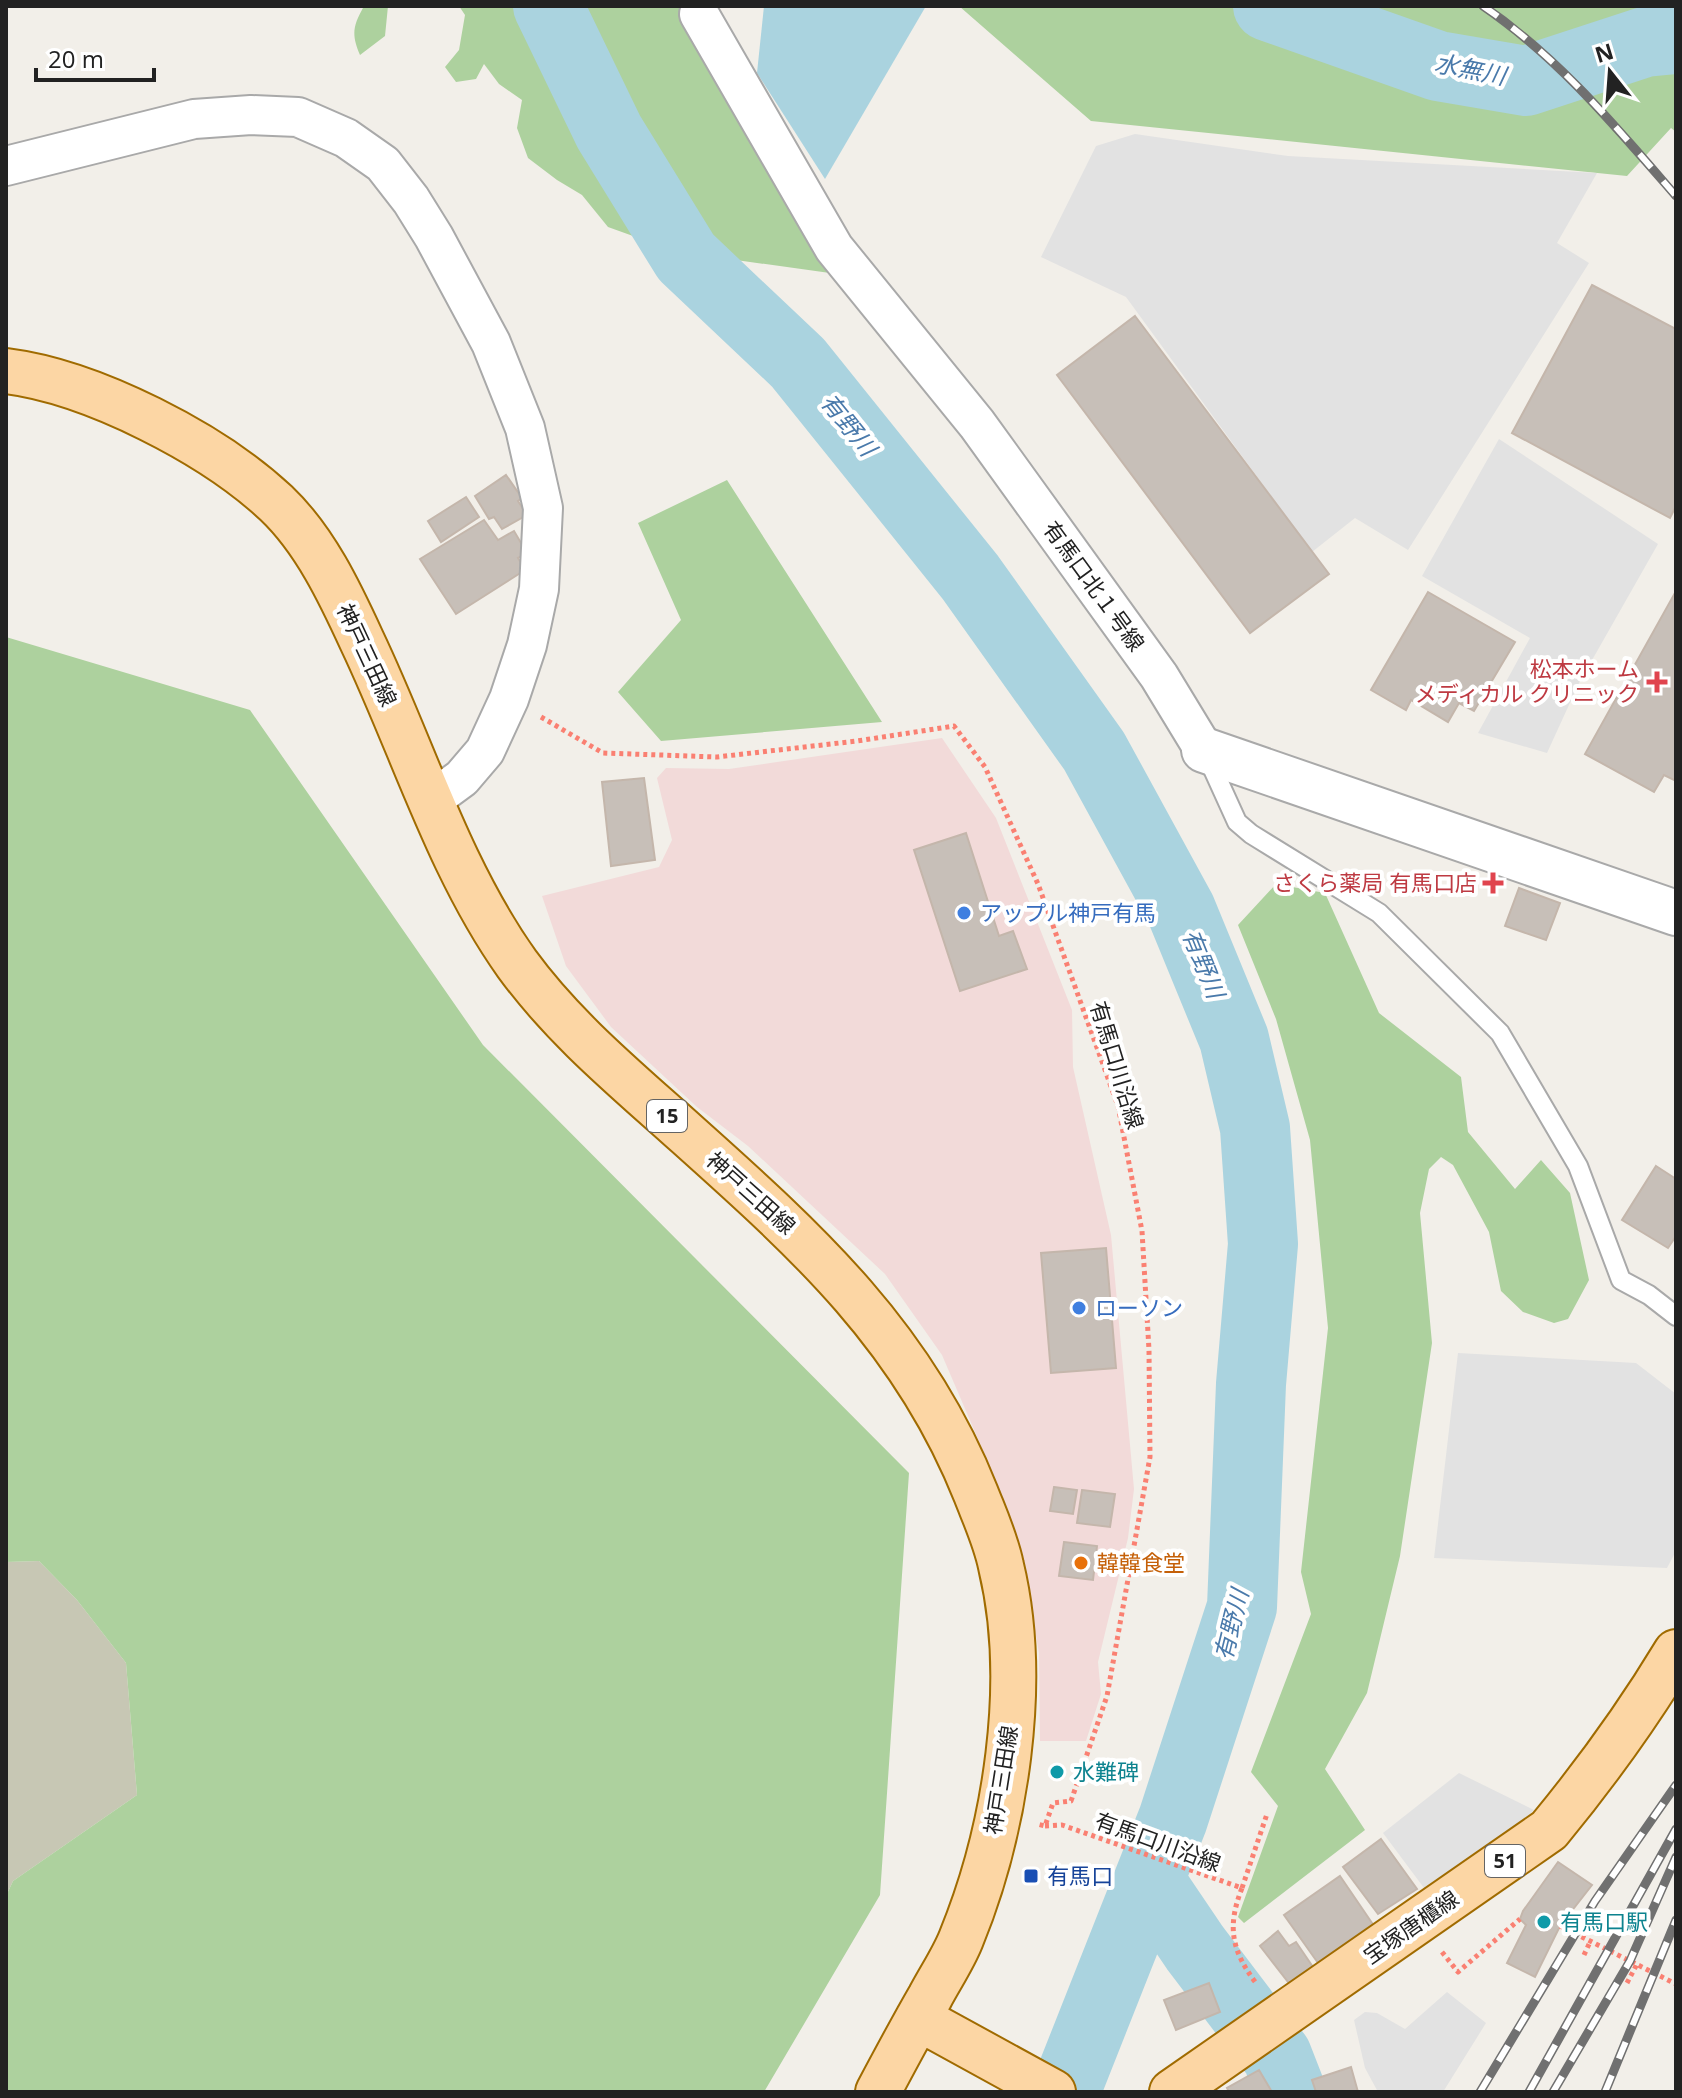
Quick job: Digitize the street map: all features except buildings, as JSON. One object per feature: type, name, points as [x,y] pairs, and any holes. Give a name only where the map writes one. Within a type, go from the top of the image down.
[{"type":"main road","name":"神戸三田線","points":[[6,371],[76,389],[159,425],[196,444],[278,505],[311,544],[351,617],[461,869],[519,967],[589,1046],[790,1227],[840,1279],[921,1384],[961,1456],[1001,1565],[1011,1623],[1012,1711],[1004,1787],[980,1884],[959,1943],[878,2092]]},
{"type":"main road","name":"宝塚唐櫃線","points":[[1172,2092],[1549,1830],[1595,1774],[1650,1696],[1676,1652]]},
{"type":"main road","points":[[918,2018],[1053,2092]]},
{"type":"street","name":"有馬口北１号線","points":[[699,14],[834,248],[977,424],[1159,676],[1204,750]]},
{"type":"street","points":[[6,166],[194,119],[251,115],[298,117],[346,138],[383,164],[411,200],[484,330],[525,428],[543,508],[539,589],[527,645],[509,699],[485,751],[462,778],[432,800]]},
{"type":"street","points":[[1204,750],[1676,913]]},
{"type":"lane","points":[[1204,750],[1237,822],[1251,834],[1379,913],[1500,1033],[1578,1166],[1621,1280],[1649,1295],[1676,1316]]},
{"type":"path","name":"有馬口川沿線","points":[[509,699],[603,753],[717,757],[954,726],[985,767],[1038,884],[1118,1106],[1142,1231],[1149,1350],[1150,1457],[1134,1560],[1107,1696],[1071,1801],[1053,1803],[1045,1826],[1062,1825],[1242,1888],[1234,1909],[1234,1945],[1244,1968],[1281,2016]]},
{"type":"path","points":[[998,1812],[1045,1826]]},
{"type":"path","points":[[1242,1888],[1267,1814]]},
{"type":"path","points":[[1417,1923],[1458,1972],[1520,1919]]},
{"type":"path","points":[[1560,1926],[1676,1984]]},
{"type":"path","points":[[1584,1955],[1590,1942]]},
{"type":"path","points":[[1627,1983],[1637,1964]]},
{"type":"shaded area","points":[[1135,134],[1288,156],[1597,173],[1557,243],[1589,263],[1408,550],[1355,518],[1312,552],[1126,297],[1041,257],[1096,146]]},
{"type":"shaded area","points":[[1499,439],[1658,544],[1579,683],[1547,753],[1478,733],[1530,638],[1422,576]]},
{"type":"shaded area","points":[[942,738],[996,818],[1072,1010],[1073,1067],[1111,1235],[1134,1489],[1128,1538],[1098,1662],[1101,1694],[1086,1741],[1040,1741],[1039,1653],[1024,1567],[993,1474],[942,1355],[885,1274],[748,1146],[697,1107],[611,1027],[566,966],[542,896],[659,867],[672,840],[657,778],[666,768],[729,769]]},
{"type":"shaded area","points":[[1458,1353],[1636,1363],[1676,1394],[1676,1551],[1667,1568],[1434,1558]]},
{"type":"shaded area","points":[[39,1561],[77,1600],[126,1663],[137,1795],[13,1881],[6,1896],[6,1562]]},
{"type":"shaded area","points":[[1459,1773],[1534,1810],[1496,1844],[1427,1892],[1383,1833]]},
{"type":"shaded area","points":[[1447,1992],[1486,2023],[1443,2092],[1378,2092],[1365,2068],[1354,2020],[1365,2012],[1377,2013],[1405,2029]]},
{"type":"green space","points":[[364,6],[388,6],[385,36],[360,55],[354,30]]},
{"type":"green space","points":[[459,6],[561,6],[576,83],[619,168],[633,236],[608,227],[582,195],[528,158],[517,128],[522,100],[499,84],[484,64],[476,79],[456,82],[445,67],[459,50],[465,15]]},
{"type":"green space","points":[[585,6],[680,6],[837,274],[736,260],[630,150],[607,104]]},
{"type":"green space","points":[[959,6],[1676,6],[1676,132],[1671,128],[1627,176],[1091,121]]},
{"type":"green space","points":[[727,480],[882,722],[661,741],[618,692],[681,620],[638,523]]},
{"type":"green space","points":[[6,637],[250,710],[483,1045],[909,1473],[880,1895],[764,2092],[6,2092],[6,1896],[13,1881],[137,1795],[126,1663],[77,1600],[39,1561],[6,1562]]},
{"type":"green space","points":[[1276,884],[1325,893],[1379,1013],[1461,1077],[1468,1132],[1515,1189],[1541,1160],[1570,1193],[1589,1280],[1568,1319],[1554,1323],[1523,1312],[1501,1291],[1489,1232],[1453,1165],[1441,1157],[1429,1169],[1420,1213],[1432,1343],[1400,1556],[1367,1693],[1325,1769],[1365,1830],[1244,1923],[1238,1917],[1278,1806],[1251,1772],[1311,1614],[1301,1572],[1328,1328],[1310,1140],[1276,1019],[1238,925]]},
{"type":"water","points":[[764,6],[926,6],[825,179],[757,73]]},
{"type":"waterway","name":"有野川","points":[[548,6],[609,132],[686,257],[798,363],[970,577],[1094,751],[1181,910],[1234,1039],[1255,1128],[1263,1244],[1251,1384],[1242,1607],[1173,1819],[1065,2092]]},
{"type":"waterway","name":"水無川","points":[[1268,6],[1438,66],[1526,81],[1645,42],[1676,39]]},
{"type":"waterway","points":[[1149,1880],[1195,1948],[1277,2056],[1291,2092]]},
{"type":"railway","points":[[1483,6],[1562,71],[1676,196]]},
{"type":"railway","points":[[1480,2092],[1595,1901],[1676,1785]]},
{"type":"railway","points":[[1529,2092],[1676,1829]]},
{"type":"railway","points":[[1553,2092],[1630,1961],[1676,1857]]},
{"type":"railway","points":[[1605,2092],[1676,1920]]},
{"type":"place","name":"松本ホーム メディカル クリニック","points":[[1657,682]]},
{"type":"place","name":"さくら薬局 有馬口店","points":[[1493,883]]},
{"type":"place","name":"アップル神戸有馬","points":[[964,913]]},
{"type":"place","name":"ローソン","points":[[1079,1308]]},
{"type":"place","name":"韓韓食堂","points":[[1081,1563]]},
{"type":"place","name":"水難碑","points":[[1057,1772]]},
{"type":"place","name":"有馬口","points":[[1031,1876]]},
{"type":"place","name":"有馬口駅","points":[[1544,1922]]}]
